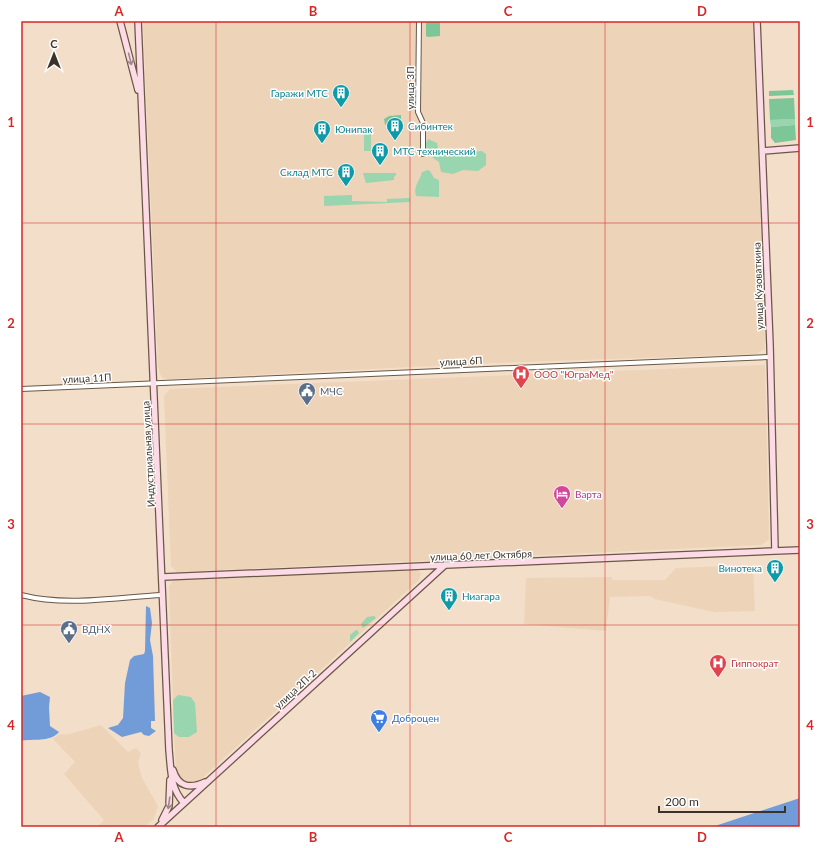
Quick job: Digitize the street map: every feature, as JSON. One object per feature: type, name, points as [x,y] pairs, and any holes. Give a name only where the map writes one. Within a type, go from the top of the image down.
[{"type":"main road","name":"Индустриальная улица","points":[[120,21],[140,100]]},
{"type":"main road","name":"Индустриальная улица","points":[[138,21],[140,100],[163,577],[169,750],[173,786],[177,795],[184,803]]},
{"type":"main road","name":"улица Кузоваткина","points":[[757,21],[770,357],[774,551]]},
{"type":"main road","points":[[763,151],[800,148]]},
{"type":"main road","name":"улица 60 лет Октября","points":[[163,577],[800,550]]},
{"type":"main road","name":"улица 2П-2","points":[[158,827],[446,565]]},
{"type":"main road","points":[[169,750],[174,774],[180,783],[192,787],[212,778]]},
{"type":"main road","points":[[158,827],[169,806],[169,750]]},
{"type":"street","name":"улица 3П","points":[[419,21],[418,112],[423,123],[423,154]]},
{"type":"street","name":"улица 6П","points":[[153,383],[770,357]]},
{"type":"street","name":"улица 11П","points":[[21,389],[153,383]]},
{"type":"street","points":[[21,595],[46,599],[87,601],[163,595]]},
{"type":"shaded area","points":[[143,21],[753,21],[765,349],[756,354],[492,363],[168,379],[163,378],[160,374],[158,366]]},
{"type":"shaded area","points":[[765,365],[769,539],[762,545],[177,572],[171,566],[164,396],[170,389]]},
{"type":"shaded area","points":[[753,565],[755,611],[714,612],[655,599],[651,596],[610,597],[606,631],[524,624],[526,578],[612,577],[612,580],[665,580],[676,568]]},
{"type":"shaded area","points":[[415,569],[421,573],[419,580],[199,781],[190,783],[182,781],[176,768],[174,733],[169,586],[174,580]]},
{"type":"shaded area","points":[[101,725],[128,752],[136,748],[141,753],[138,763],[142,778],[158,806],[154,819],[144,827],[97,827],[104,820],[64,774],[75,762],[53,739],[58,735],[70,734]]},
{"type":"green space","points":[[426,21],[440,21],[440,36],[426,36]]},
{"type":"green space","points":[[793,90],[794,95],[769,96],[769,91]]},
{"type":"green space","points":[[794,98],[795,119],[770,120],[769,99]]},
{"type":"green space","points":[[401,115],[401,119],[385,125],[384,119],[389,116]]},
{"type":"green space","points":[[795,119],[795,125],[771,127],[770,120]]},
{"type":"green space","points":[[795,125],[796,140],[775,143],[771,138],[771,127]]},
{"type":"green space","points":[[364,131],[371,131],[371,151],[364,151]]},
{"type":"green space","points":[[428,139],[437,143],[439,154],[441,155],[482,151],[486,154],[486,165],[478,171],[463,170],[453,174],[441,172],[439,162],[427,154],[426,143]]},
{"type":"green space","points":[[428,170],[434,178],[439,180],[439,197],[416,196],[415,189],[422,172]]},
{"type":"green space","points":[[363,173],[396,173],[396,175],[394,180],[366,183]]},
{"type":"green space","points":[[352,195],[352,201],[387,202],[387,199],[410,198],[410,202],[324,206],[324,196]]},
{"type":"green space","points":[[374,616],[376,618],[363,628],[361,624],[367,617]]},
{"type":"green space","points":[[356,630],[359,633],[350,642],[350,635]]},
{"type":"green space","points":[[178,695],[191,697],[195,703],[197,732],[189,737],[179,737],[174,733],[173,700]]},
{"type":"water","points":[[146,606],[150,608],[152,623],[150,640],[153,656],[155,721],[151,721],[151,728],[156,731],[149,736],[144,735],[141,732],[122,737],[108,728],[118,725],[123,718],[125,683],[130,660],[134,656],[144,654],[145,651]]},
{"type":"water","points":[[40,692],[50,697],[50,726],[59,732],[51,738],[21,741],[21,696]]},
{"type":"water","points":[[800,798],[800,827],[712,827]]},
{"type":"place","name":"Гаражи МТС","points":[[341,108]]},
{"type":"place","name":"Сибинтек","points":[[395,141]]},
{"type":"place","name":"Юнипак","points":[[322,144]]},
{"type":"place","name":"МТС технический","points":[[380,166]]},
{"type":"place","name":"Склад МТС","points":[[346,187]]},
{"type":"place","name":"ООО \"ЮграМед\"","points":[[521,389]]},
{"type":"place","name":"МЧС","points":[[307,406]]},
{"type":"place","name":"Варта","points":[[562,509]]},
{"type":"place","name":"Винотека","points":[[775,583]]},
{"type":"place","name":"Ниагара","points":[[449,611]]},
{"type":"place","name":"ВДНХ","points":[[69,644]]},
{"type":"place","name":"Гиппократ","points":[[718,678]]},
{"type":"place","name":"Доброцен","points":[[379,733]]}]
